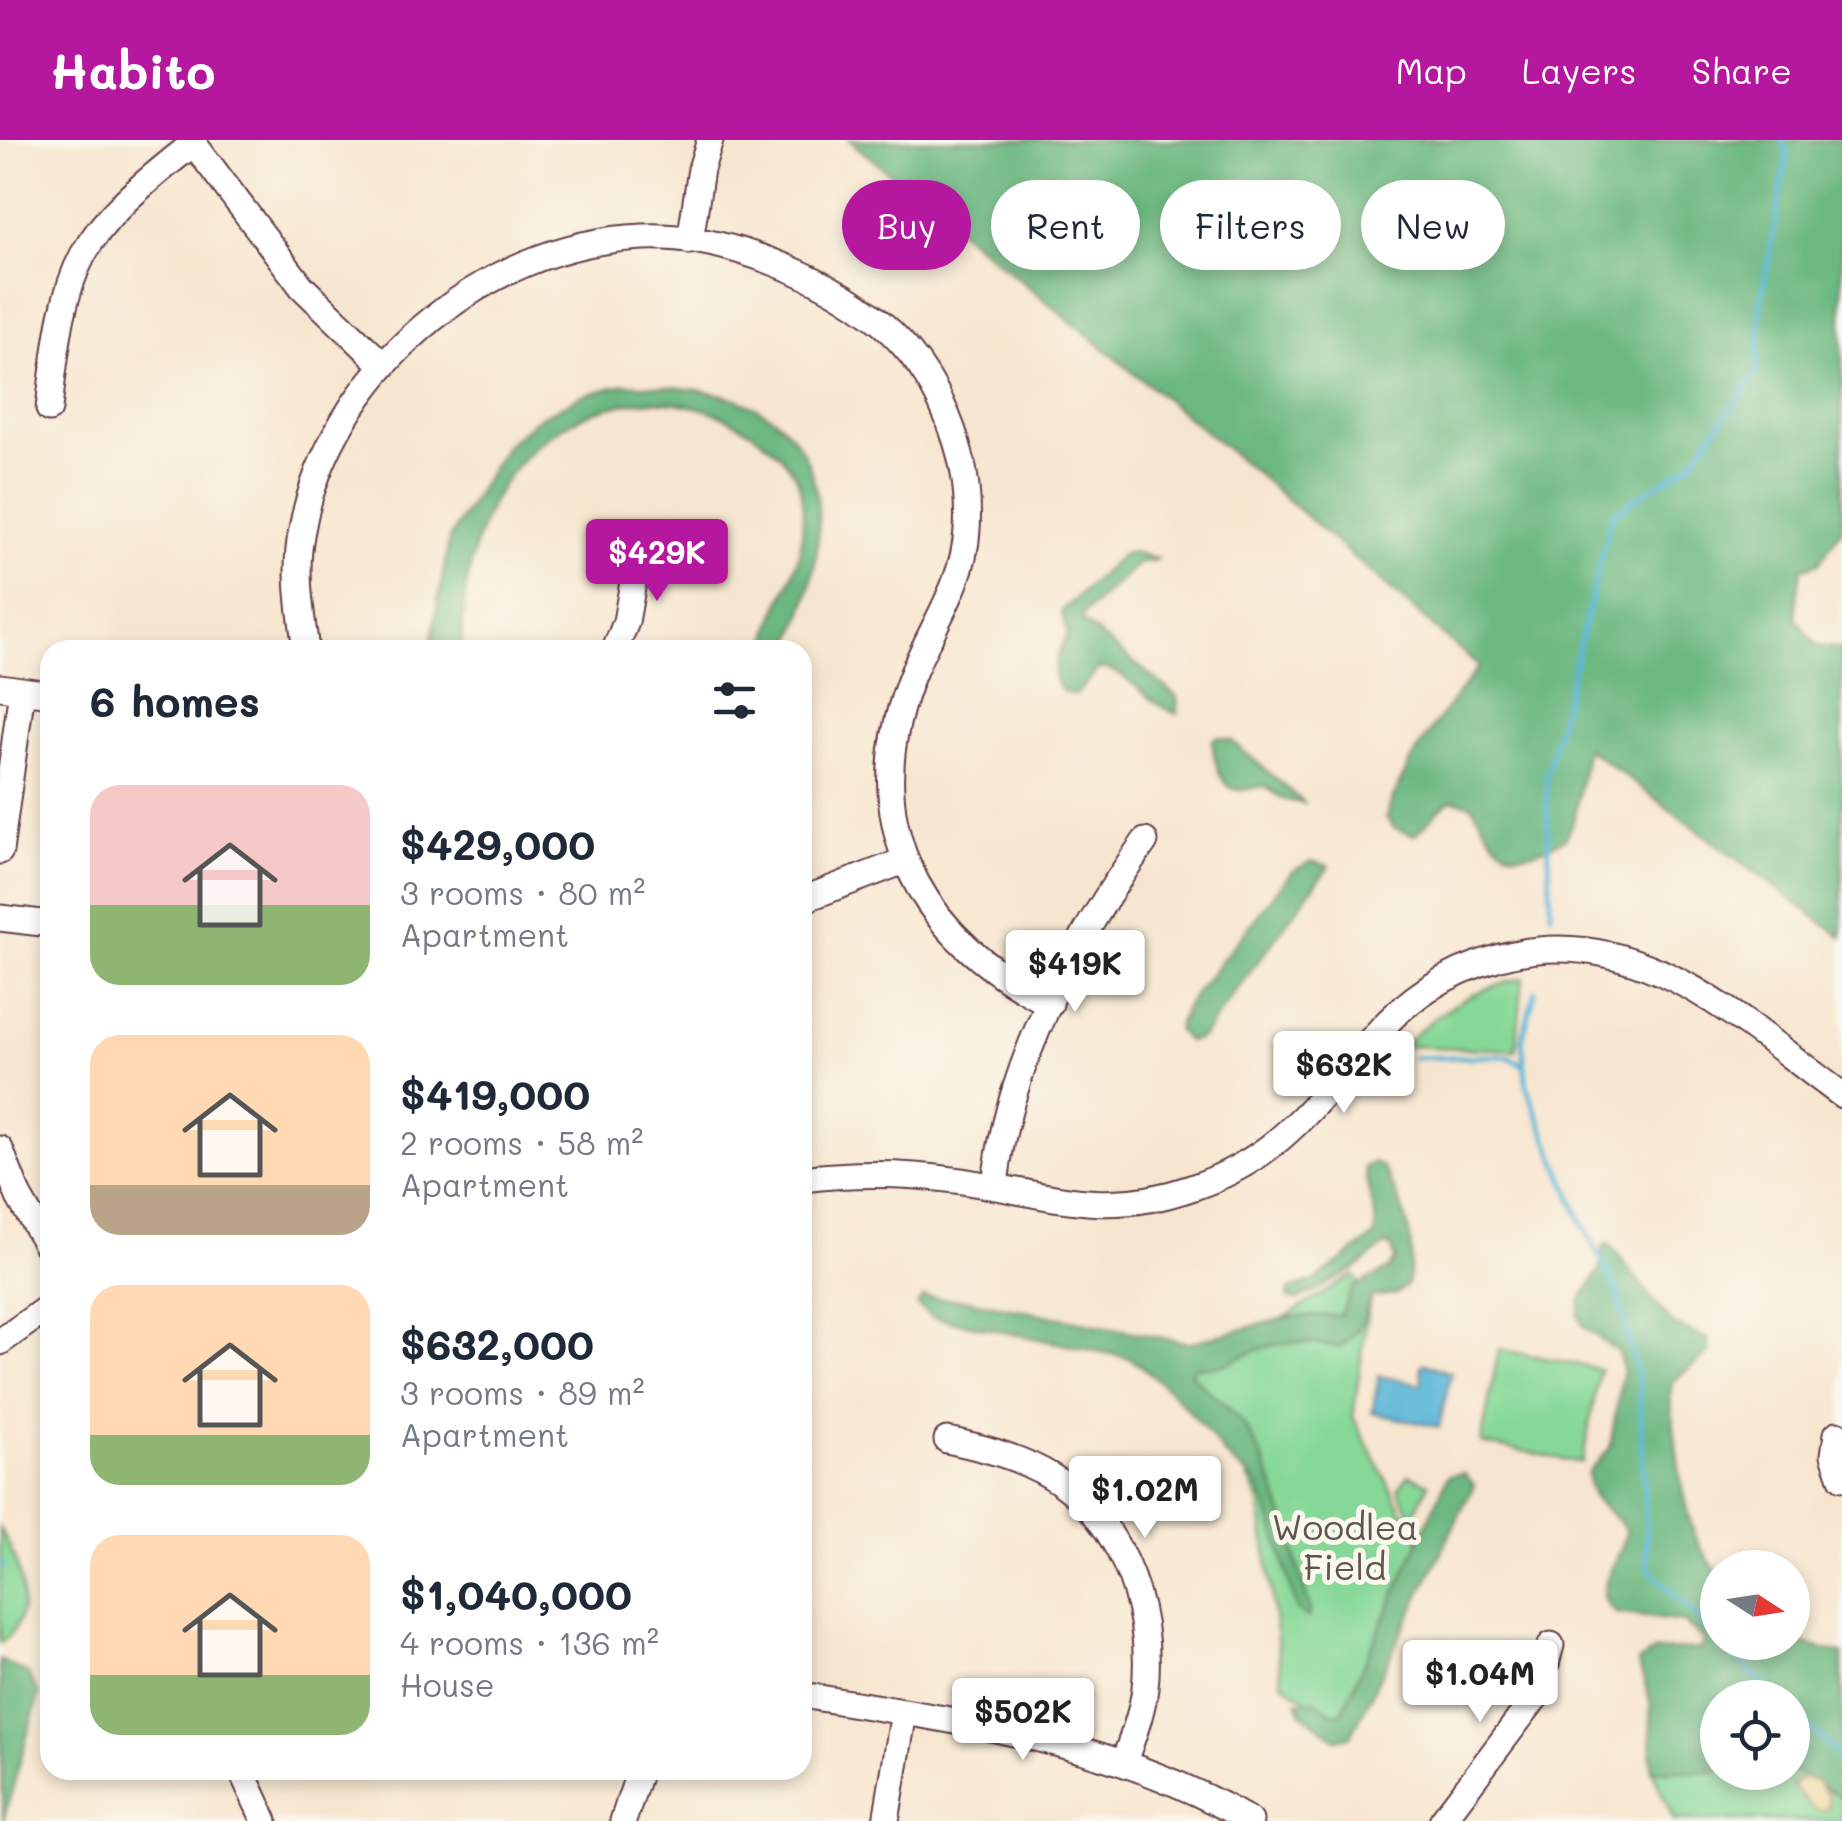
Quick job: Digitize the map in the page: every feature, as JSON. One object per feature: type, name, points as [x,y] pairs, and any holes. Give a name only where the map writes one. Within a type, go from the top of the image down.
[{"type":"street","points":[[690,241],[700,169],[710,140]]},
{"type":"street","points":[[49,408],[59,318],[81,255],[112,211],[193,141],[302,287],[383,365]]},
{"type":"street","points":[[305,640],[298,567],[306,510],[340,425],[383,365],[450,304],[518,268],[623,239],[690,241],[776,264],[856,305],[882,324],[919,365],[954,429],[967,530],[952,590],[915,668],[899,719],[893,792],[904,861],[938,919],[972,954],[1015,986],[1050,1004]]},
{"type":"street","points":[[619,640],[626,622],[640,542]]},
{"type":"street","points":[[0,851],[11,689],[40,693]]},
{"type":"street","points":[[995,1186],[1012,1110],[1050,1004],[1100,902],[1145,842]]},
{"type":"street","points":[[812,896],[904,861]]},
{"type":"street","points":[[0,918],[40,923]]},
{"type":"street","points":[[812,1178],[879,1175],[995,1186],[1070,1203],[1111,1205],[1193,1188],[1234,1171],[1286,1138],[1414,996],[1465,968],[1542,948],[1594,949],[1677,978],[1842,1095]]},
{"type":"street","points":[[0,1150],[19,1197],[40,1234]]},
{"type":"street","points":[[0,1342],[40,1313]]},
{"type":"street","points":[[1836,1434],[1834,1455],[1842,1478]]},
{"type":"street","points":[[947,1440],[991,1450],[1046,1472],[1085,1504],[1119,1550],[1144,1618],[1146,1654],[1141,1710],[1124,1762]]},
{"type":"street","points":[[1442,1821],[1538,1694],[1550,1645]]},
{"type":"street","points":[[812,1697],[1031,1737],[1124,1762],[1193,1790],[1250,1821]]},
{"type":"street","points":[[886,1821],[904,1712]]},
{"type":"street","points":[[246,1780],[266,1821]]},
{"type":"street","points":[[623,1821],[637,1780]]},
{"type":"green space","points":[[849,140],[1842,140],[1842,529],[1819,563],[1801,569],[1795,617],[1817,646],[1842,649],[1842,937],[1587,748],[1574,819],[1566,838],[1547,847],[1520,854],[1510,852],[1500,846],[1472,805],[1453,800],[1414,835],[1394,828],[1386,817],[1403,776],[1426,737],[1479,666],[1255,472],[1008,270],[1140,270],[1140,180],[991,180],[991,256],[971,240],[971,180],[898,180]]},
{"type":"green space","points":[[625,384],[690,389],[738,400],[783,426],[803,452],[814,483],[818,516],[810,586],[792,640],[768,640],[799,552],[802,508],[797,479],[775,451],[738,424],[702,409],[666,402],[630,403],[596,411],[563,427],[534,448],[509,476],[482,526],[468,578],[462,640],[432,640],[449,539],[506,445],[538,418],[581,396]]},
{"type":"green space","points":[[1132,552],[1159,559],[1139,563],[1084,614],[1082,621],[1177,697],[1178,714],[1109,670],[1099,668],[1076,695],[1065,692],[1055,679],[1056,661],[1068,634],[1061,612],[1123,554]]},
{"type":"green space","points":[[1218,737],[1232,741],[1305,804],[1283,799],[1266,787],[1240,790],[1227,784],[1214,755],[1212,740]]},
{"type":"green space","points":[[1311,861],[1329,866],[1202,1037],[1188,1042],[1177,1029],[1185,1007],[1292,872]]},
{"type":"green space","points":[[1523,978],[1516,1050],[1402,1046],[1457,1003],[1488,988]]},
{"type":"green space","points":[[1373,1163],[1383,1167],[1407,1223],[1411,1252],[1407,1284],[1396,1294],[1371,1297],[1360,1328],[1341,1347],[1279,1344],[1226,1364],[1196,1366],[1190,1372],[1240,1420],[1264,1461],[1310,1609],[1308,1617],[1297,1611],[1260,1491],[1144,1368],[1130,1358],[932,1317],[917,1305],[923,1297],[968,1300],[1189,1343],[1289,1317],[1341,1315],[1353,1287],[1389,1269],[1395,1259],[1392,1248],[1386,1244],[1358,1267],[1298,1300],[1288,1298],[1289,1290],[1314,1281],[1375,1236],[1365,1167]]},
{"type":"green space","points":[[1609,1244],[1672,1324],[1708,1339],[1709,1353],[1673,1381],[1670,1397],[1682,1489],[1702,1550],[1700,1636],[1684,1622],[1616,1613],[1604,1595],[1626,1530],[1595,1499],[1588,1472],[1610,1448],[1623,1369],[1618,1352],[1584,1327],[1578,1316],[1581,1300],[1599,1271],[1604,1245]]},
{"type":"green space","name":"Woodlea Field","points":[[1353,1275],[1370,1297],[1353,1417],[1424,1551],[1343,1728],[1282,1682],[1260,1502],[1228,1436],[1140,1356],[1253,1337]]},
{"type":"green space","points":[[1499,1349],[1600,1369],[1582,1463],[1481,1443]]},
{"type":"green space","points":[[1464,1473],[1474,1485],[1351,1736],[1336,1739],[1302,1713],[1297,1702],[1316,1700],[1333,1714],[1342,1712],[1448,1476]]},
{"type":"green space","points":[[1409,1475],[1429,1484],[1412,1517],[1398,1489]]},
{"type":"green space","points":[[0,1528],[18,1572],[22,1604],[12,1632],[0,1643]]},
{"type":"green space","points":[[1810,1646],[1842,1654],[1842,1797],[1810,1780],[1810,1680],[1700,1680],[1700,1771],[1652,1770],[1650,1700],[1638,1662],[1655,1651],[1700,1649],[1700,1660],[1810,1660]]},
{"type":"green space","points":[[0,1660],[28,1674],[39,1695],[3,1821]]},
{"type":"green space","points":[[1652,1770],[1700,1770],[1700,1790],[1810,1790],[1810,1780],[1842,1797],[1842,1821],[1674,1821]]},
{"type":"sand","points":[[1810,1780],[1816,1781],[1829,1797],[1828,1810],[1814,1810],[1796,1790],[1810,1790]]},
{"type":"water","points":[[1425,1363],[1451,1373],[1439,1427],[1372,1413],[1379,1376],[1422,1384],[1421,1366]]},
{"type":"waterway","points":[[1551,914],[1546,776],[1612,514],[1691,463],[1757,372],[1761,301],[1787,155],[1782,140]]},
{"type":"waterway","points":[[1535,991],[1522,1040],[1527,1088],[1581,1221],[1617,1291],[1639,1384],[1648,1568],[1700,1621]]},
{"type":"waterway","points":[[1413,1058],[1507,1056],[1525,1066]]},
{"type":"waterway","points":[[1739,1660],[1759,1680]]},
{"type":"waterway","points":[[1810,1729],[1842,1759]]}]
